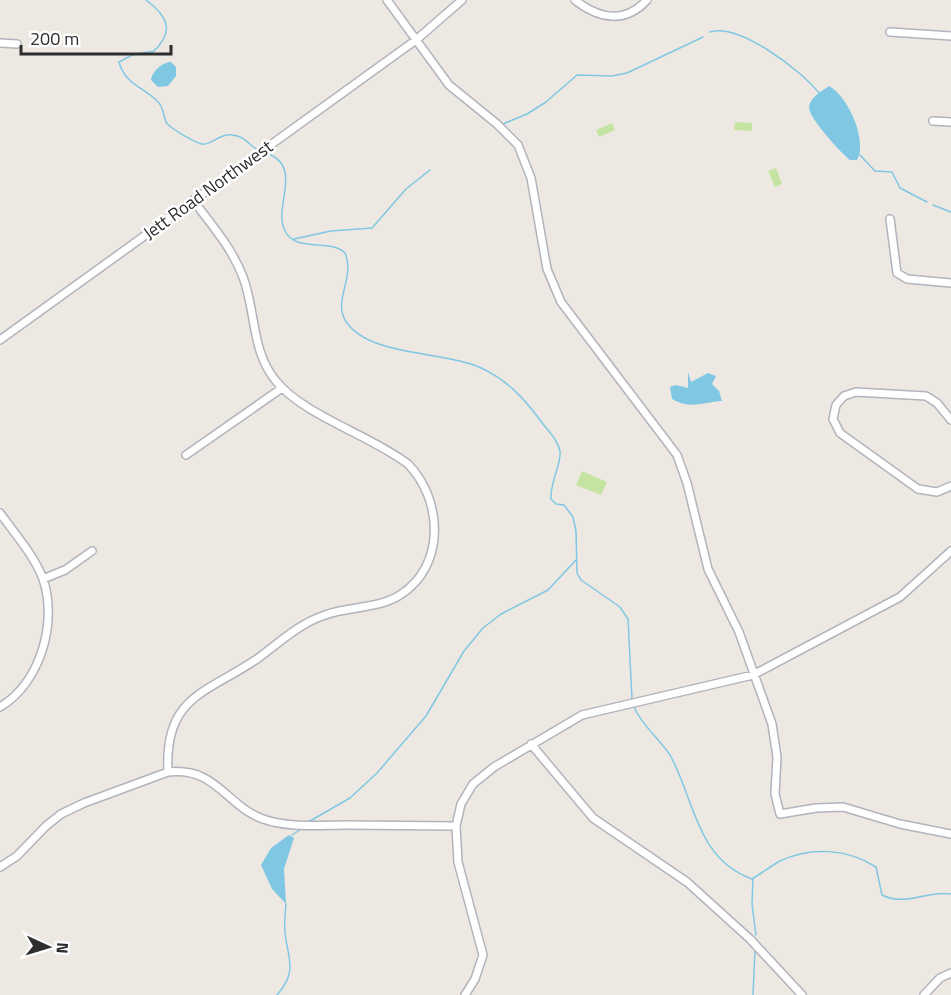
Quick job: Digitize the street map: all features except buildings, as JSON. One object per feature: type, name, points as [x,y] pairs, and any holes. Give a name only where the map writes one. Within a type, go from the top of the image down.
[{"type":"street","points":[[387,0],[449,85],[499,126],[521,151],[530,176],[541,246],[553,287],[561,302],[677,455],[687,483],[708,569],[739,632],[774,734],[775,794],[780,814],[816,808],[843,807],[900,824],[951,834]]},
{"type":"street","name":"Jett Road Northwest","points":[[0,340],[416,40],[462,0]]},
{"type":"street","points":[[575,0],[591,12],[609,17],[629,13],[647,0]]},
{"type":"street","points":[[890,32],[951,36]]},
{"type":"street","points":[[0,44],[17,44]]},
{"type":"street","points":[[933,121],[951,122]]},
{"type":"street","points":[[168,772],[168,751],[174,728],[184,708],[201,691],[253,661],[311,620],[398,596],[418,579],[431,555],[435,532],[433,508],[427,489],[416,472],[400,458],[298,401],[282,388],[269,372],[260,355],[247,292],[237,264],[225,242],[193,200]]},
{"type":"street","points":[[890,219],[897,273],[907,279],[951,283]]},
{"type":"street","points":[[186,455],[282,388]]},
{"type":"street","points":[[951,420],[937,403],[919,395],[850,393],[839,400],[833,412],[836,427],[840,433],[918,489],[937,492],[951,486]]},
{"type":"street","points":[[0,513],[30,554],[43,579],[48,615],[38,663],[24,688],[0,707]]},
{"type":"street","points":[[43,579],[65,570],[92,551]]},
{"type":"street","points":[[465,995],[478,972],[483,955],[458,862],[456,826],[461,804],[474,784],[494,767],[582,716],[626,703],[753,675],[900,597],[951,551]]},
{"type":"street","points":[[531,744],[593,818],[687,882],[750,939],[802,995]]},
{"type":"street","points":[[0,867],[17,856],[61,814],[168,772],[189,772],[208,779],[253,815],[271,821],[314,825],[456,826]]},
{"type":"street","points":[[924,995],[940,978],[951,973]]},
{"type":"green space","points":[[735,122],[752,123],[752,131],[734,130]]},
{"type":"green space","points":[[612,123],[615,130],[599,137],[596,130]]},
{"type":"green space","points":[[776,168],[782,184],[775,187],[768,171]]},
{"type":"green space","points":[[582,471],[607,482],[601,495],[576,485]]},
{"type":"water","points":[[171,62],[176,67],[176,76],[168,86],[158,87],[151,80],[153,74],[161,66]]},
{"type":"water","points":[[829,86],[843,99],[854,120],[860,142],[857,160],[850,160],[840,150],[810,112],[809,107],[812,100]]},
{"type":"water","points":[[688,372],[691,382],[708,373],[716,376],[712,384],[719,391],[722,401],[691,405],[672,399],[670,387],[676,385],[688,388]]},
{"type":"water","points":[[289,835],[294,838],[284,869],[286,904],[272,889],[261,865],[271,848]]},
{"type":"waterway","points":[[146,0],[163,17],[166,23],[165,36],[154,51],[132,55],[119,62],[126,75],[159,103],[168,125],[189,138],[205,144],[223,136],[237,136],[259,150]]},
{"type":"waterway","points":[[710,32],[722,31],[737,34],[769,50],[798,72],[819,93]]},
{"type":"waterway","points":[[503,124],[527,114],[546,102],[577,75],[612,76],[627,73],[703,37]]},
{"type":"waterway","points":[[264,152],[276,158],[283,167],[286,177],[282,221],[290,238],[305,244],[331,246],[345,253],[348,272],[341,307],[347,323],[358,334],[372,342],[389,347],[463,362],[489,372],[520,396],[554,438],[559,446],[560,456],[551,499],[556,504],[564,505],[573,517],[576,531],[577,573],[581,580],[620,607],[628,619],[632,699]]},
{"type":"waterway","points":[[860,155],[875,171],[892,172],[900,188],[927,202]]},
{"type":"waterway","points":[[294,239],[331,231],[372,228],[406,189],[430,170]]},
{"type":"waterway","points":[[933,205],[951,212]]},
{"type":"waterway","points":[[310,821],[350,798],[377,773],[426,716],[464,651],[483,628],[501,614],[548,590],[576,560]]},
{"type":"waterway","points":[[634,707],[641,720],[670,755],[708,843],[719,858],[733,870],[752,879],[792,856],[817,852],[841,853],[854,856],[876,867],[882,895],[908,899],[933,894],[951,894]]},
{"type":"waterway","points":[[292,835],[301,829]]},
{"type":"waterway","points":[[753,879],[752,904],[756,935]]},
{"type":"waterway","points":[[277,995],[290,972],[285,929],[286,904]]},
{"type":"waterway","points":[[753,995],[755,950]]}]
